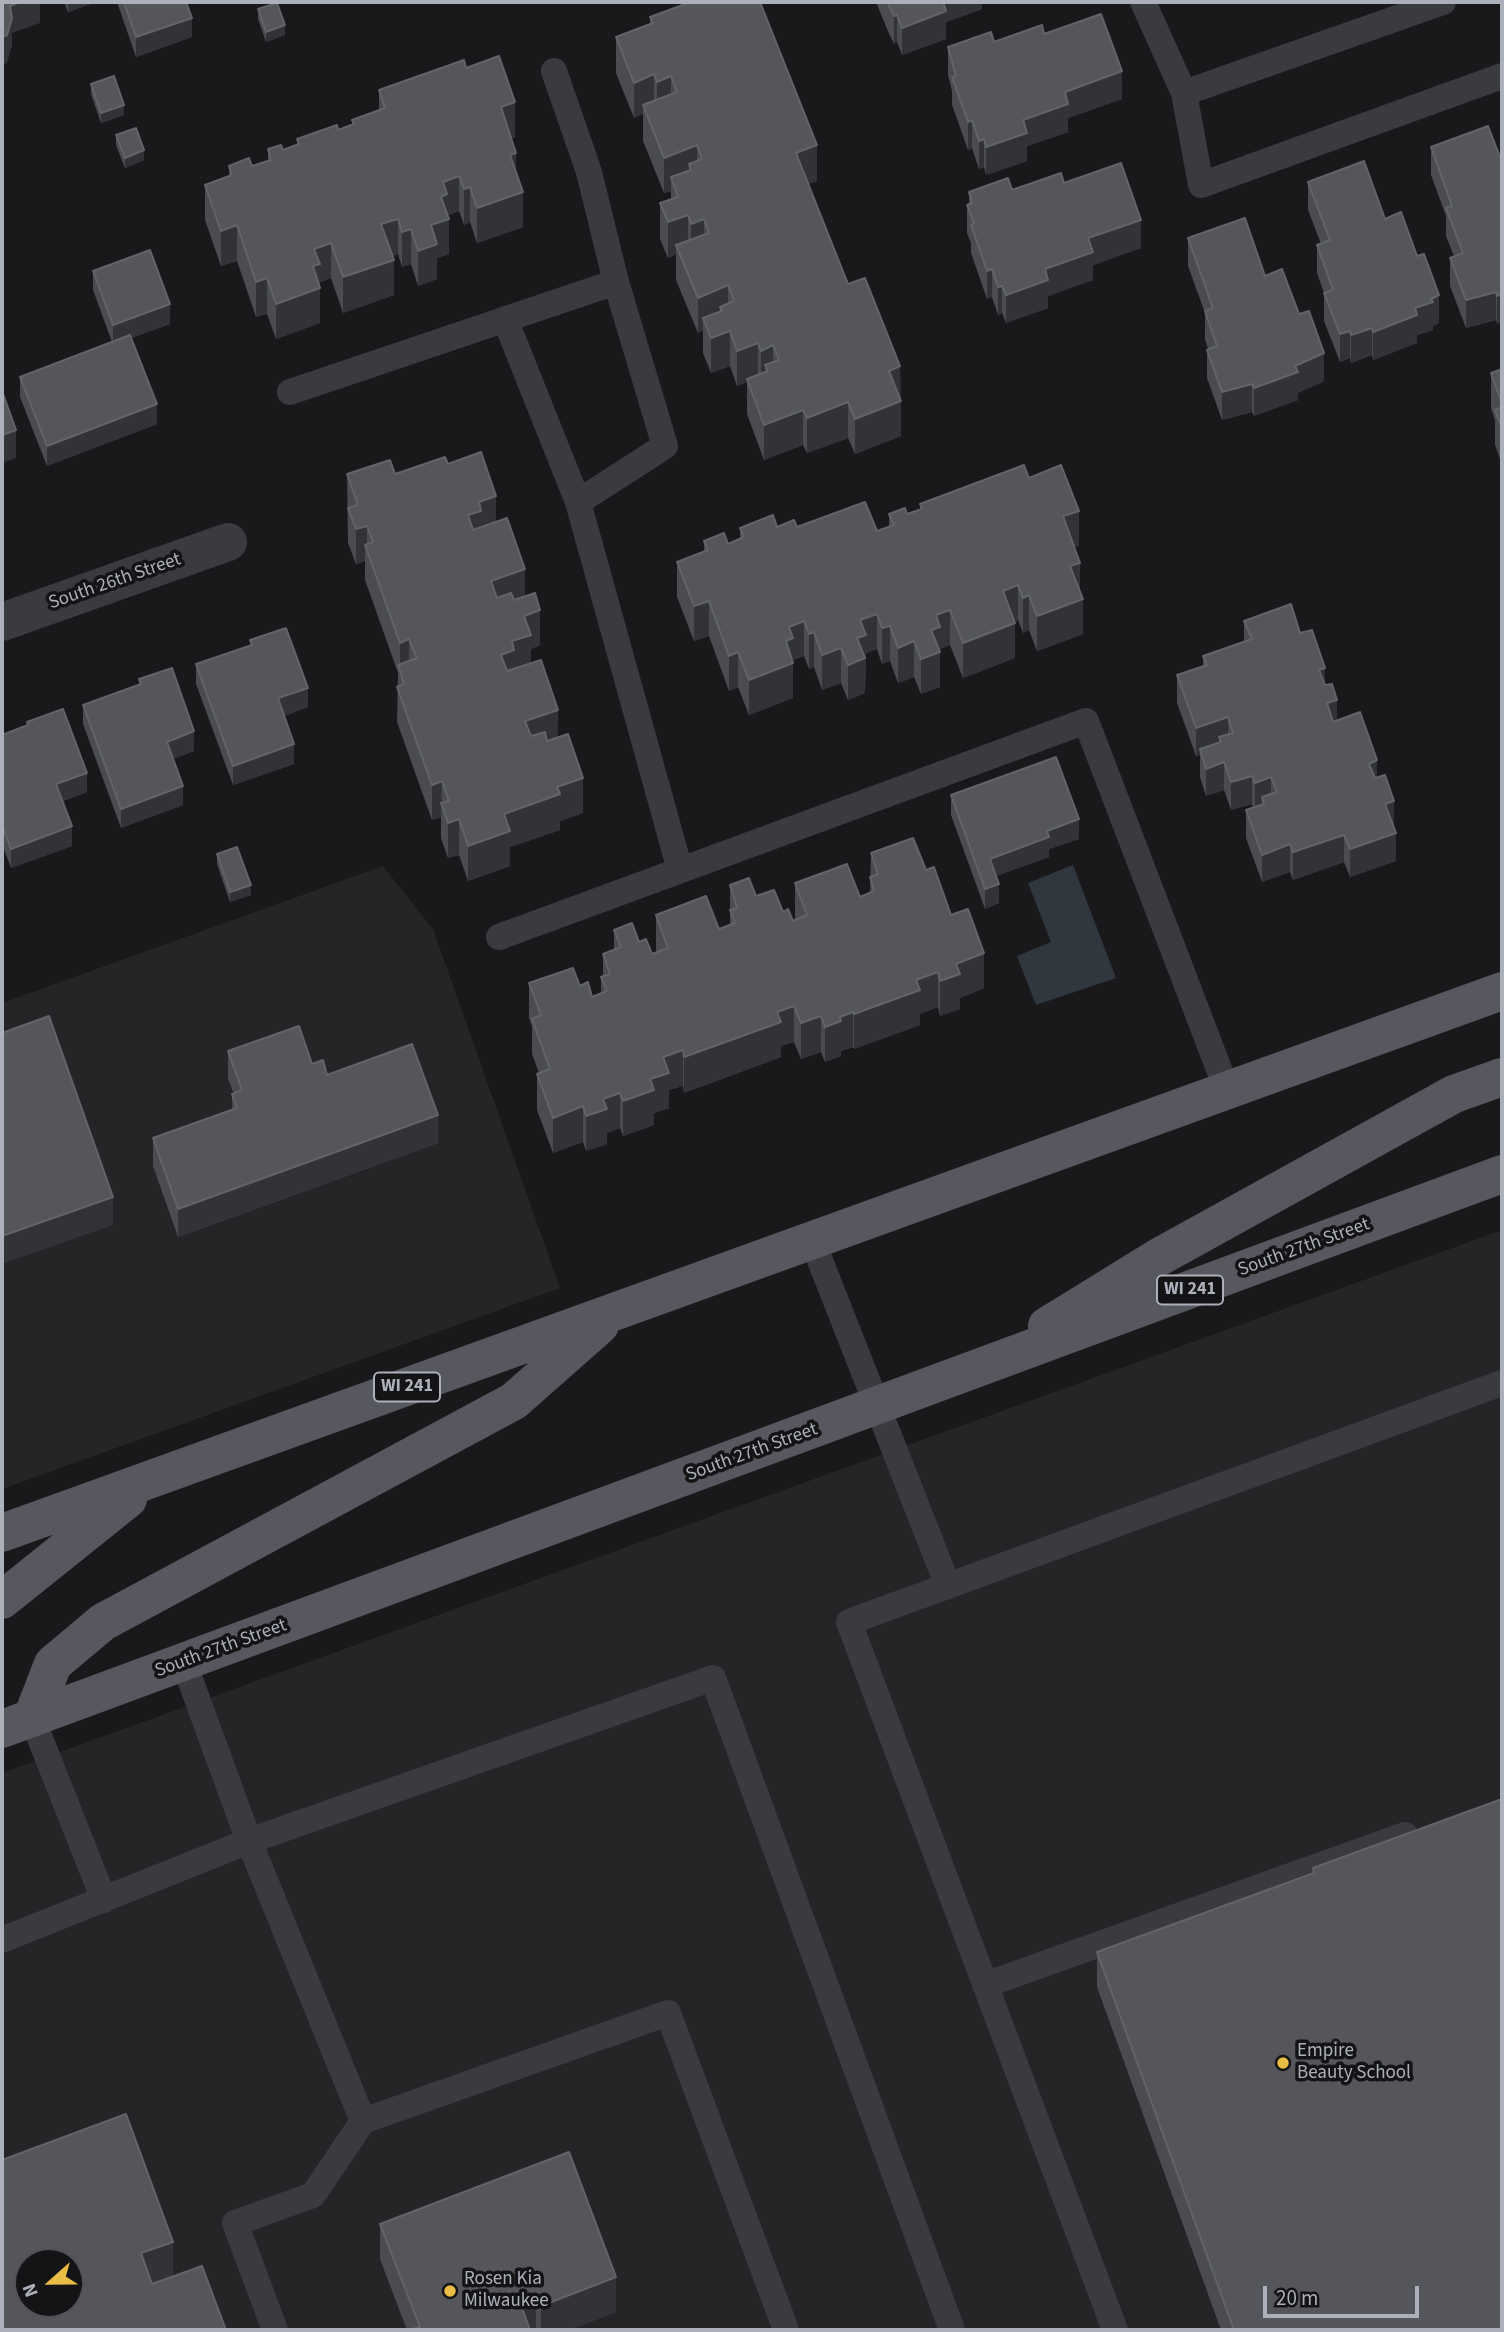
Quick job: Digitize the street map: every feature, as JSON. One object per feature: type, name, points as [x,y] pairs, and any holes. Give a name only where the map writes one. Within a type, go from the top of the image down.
[{"type":"main road","name":"WI 241","points":[[2,1533],[1502,991]]},
{"type":"main road","points":[[973,1371],[1159,1256],[1454,1094],[1502,1077]]},
{"type":"main road","name":"South 27th Street","points":[[17,1724],[1502,1174]]},
{"type":"main road","points":[[17,1724],[53,1664],[103,1622],[514,1401],[615,1312]]},
{"type":"main road","points":[[2,1600],[155,1478]]},
{"type":"street","name":"South 26th Street","points":[[2,622],[228,542]]},
{"type":"lane","points":[[1143,2],[1184,93],[1201,185],[1502,76]]},
{"type":"lane","points":[[1184,93],[1443,2]]},
{"type":"lane","points":[[554,71],[589,172],[616,282],[665,446],[578,502]]},
{"type":"lane","points":[[290,392],[616,282]]},
{"type":"lane","points":[[505,320],[578,502],[680,870]]},
{"type":"lane","points":[[499,937],[1086,721],[1227,1090]]},
{"type":"lane","points":[[812,1240],[948,1586]]},
{"type":"lane","points":[[1115,2330],[849,1622],[1502,1383]]},
{"type":"lane","points":[[184,1663],[250,1841],[363,2122]]},
{"type":"lane","points":[[2,1940],[250,1841],[713,1678],[951,2330]]},
{"type":"lane","points":[[17,1724],[104,1900]]},
{"type":"lane","points":[[985,1985],[1432,1825]]},
{"type":"lane","points":[[275,2330],[235,2223],[313,2195],[363,2122],[667,2013],[786,2330]]},
{"type":"shaded area","points":[[1073,865],[1116,978],[1036,1005],[1017,956],[1051,942],[1028,883]]},
{"type":"shaded area","points":[[383,866],[433,929],[560,1288],[2,1489],[2,1003]]},
{"type":"shaded area","points":[[1502,1230],[1502,2330],[2,2330],[2,1773]]},
{"type":"building","points":[[2,2],[20,2],[10,6],[12,18],[7,35],[2,37]]},
{"type":"building","points":[[124,2],[186,2],[192,18],[136,37]]},
{"type":"building","points":[[691,2],[760,2],[817,145],[796,153],[848,284],[865,278],[900,366],[889,371],[901,401],[855,419],[848,402],[807,418],[803,410],[764,425],[747,379],[768,371],[765,365],[779,360],[773,345],[761,351],[758,343],[737,351],[730,331],[711,338],[703,318],[722,311],[720,307],[734,301],[728,285],[698,298],[676,245],[709,233],[704,219],[691,224],[688,215],[668,222],[660,203],[678,197],[671,177],[691,170],[689,164],[702,159],[697,145],[664,158],[643,105],[677,92],[671,76],[657,82],[654,74],[634,83],[616,37],[653,23],[650,17]]},
{"type":"building","points":[[887,2],[943,2],[946,11],[902,28],[897,15],[894,16]]},
{"type":"building","points":[[277,3],[285,25],[266,32],[258,9]]},
{"type":"building","points":[[1101,14],[1122,71],[1065,92],[1068,104],[1023,120],[1027,133],[986,147],[984,139],[979,141],[972,120],[968,122],[952,77],[956,76],[948,47],[991,32],[994,42],[1042,25],[1044,34]]},
{"type":"building","points":[[499,56],[515,102],[501,107],[516,153],[510,155],[523,192],[477,208],[470,187],[464,189],[459,176],[443,182],[447,194],[441,197],[449,219],[431,225],[437,244],[418,251],[411,229],[402,232],[398,219],[381,224],[394,260],[343,277],[331,243],[314,249],[320,264],[313,266],[320,288],[276,304],[267,278],[256,282],[237,225],[221,231],[205,185],[232,175],[229,166],[249,158],[252,166],[271,160],[268,149],[281,145],[283,150],[299,144],[297,139],[337,125],[338,130],[354,124],[352,120],[385,108],[379,90],[464,60],[466,68]]},
{"type":"building","points":[[114,76],[124,105],[101,113],[91,84]]},
{"type":"building","points":[[1488,126],[1502,162],[1502,294],[1497,296],[1496,292],[1466,300],[1450,258],[1463,253],[1446,208],[1452,206],[1431,147]]},
{"type":"building","points":[[136,128],[144,150],[125,158],[116,135]]},
{"type":"building","points":[[1364,161],[1385,219],[1401,212],[1417,256],[1424,254],[1439,295],[1431,299],[1433,302],[1415,308],[1417,315],[1373,332],[1372,328],[1351,335],[1350,331],[1340,334],[1324,293],[1333,290],[1317,245],[1330,240],[1308,182]]},
{"type":"building","points":[[1121,163],[1141,220],[1088,238],[1093,252],[1045,269],[1048,280],[1006,295],[1002,286],[998,287],[992,269],[987,271],[971,225],[974,224],[967,205],[972,203],[969,192],[1008,178],[1012,190],[1061,173],[1064,183]]},
{"type":"building","points":[[1245,218],[1265,276],[1282,269],[1299,314],[1309,311],[1324,353],[1295,366],[1298,372],[1254,388],[1252,384],[1222,392],[1207,350],[1217,346],[1205,311],[1213,308],[1188,238]]},
{"type":"building","points":[[150,250],[170,304],[113,325],[93,271]]},
{"type":"building","points":[[130,335],[157,404],[47,446],[20,377]]},
{"type":"building","points":[[1502,369],[1502,401],[1501,401],[1491,373]]},
{"type":"building","points":[[2,391],[16,430],[2,435]]},
{"type":"building","points":[[1502,407],[1502,429],[1495,410]]},
{"type":"building","points":[[481,452],[496,496],[479,502],[481,511],[468,515],[473,530],[507,518],[525,569],[491,581],[497,598],[511,593],[514,600],[535,593],[540,610],[524,616],[531,635],[512,641],[514,650],[501,655],[507,671],[541,660],[558,710],[525,721],[531,736],[545,732],[547,741],[568,734],[583,778],[557,787],[560,794],[504,814],[510,831],[468,846],[459,819],[448,823],[441,803],[449,801],[442,781],[432,785],[397,687],[404,684],[398,665],[417,658],[409,639],[400,643],[365,545],[373,542],[367,526],[356,529],[348,508],[358,505],[347,474],[390,460],[395,474],[445,457],[448,464]]},
{"type":"building","points":[[1024,465],[1029,478],[1061,465],[1079,511],[1063,516],[1080,563],[1070,566],[1083,599],[1037,616],[1029,595],[1023,598],[1018,585],[1003,591],[1015,623],[963,643],[950,610],[936,615],[940,627],[931,630],[940,652],[921,659],[914,641],[898,648],[890,626],[882,628],[877,614],[860,620],[866,635],[857,638],[865,658],[848,665],[841,648],[822,655],[814,632],[809,634],[804,621],[789,627],[793,638],[786,641],[793,663],[749,680],[738,652],[729,656],[709,601],[694,606],[677,562],[708,550],[704,541],[724,533],[728,544],[744,537],[740,528],[773,515],[777,527],[794,520],[797,527],[865,502],[877,531],[894,525],[889,514],[905,508],[907,514],[922,509],[920,504]]},
{"type":"building","points":[[1291,604],[1300,633],[1312,630],[1325,668],[1319,670],[1325,685],[1332,684],[1337,700],[1327,703],[1333,722],[1360,712],[1377,760],[1369,764],[1375,778],[1385,775],[1394,801],[1385,804],[1396,833],[1350,849],[1344,835],[1293,852],[1290,844],[1262,855],[1246,810],[1264,804],[1262,797],[1277,792],[1271,777],[1255,783],[1252,776],[1231,782],[1224,762],[1206,769],[1200,749],[1221,742],[1219,737],[1233,733],[1228,717],[1196,728],[1177,675],[1207,665],[1203,656],[1252,639],[1244,621]]},
{"type":"building","points":[[286,628],[308,688],[278,698],[294,744],[233,766],[196,664],[252,645],[250,640]]},
{"type":"building","points":[[172,668],[194,731],[167,742],[183,786],[121,809],[83,705],[141,684],[139,679]]},
{"type":"building","points":[[63,709],[87,773],[56,784],[72,826],[11,849],[2,825],[2,735],[28,725],[27,722]]},
{"type":"building","points":[[1056,757],[1079,819],[1047,831],[1049,837],[990,859],[999,884],[985,889],[951,795]]},
{"type":"building","points":[[913,838],[926,870],[934,867],[951,915],[968,909],[984,953],[956,964],[960,974],[940,981],[938,972],[916,980],[920,990],[840,1017],[841,1021],[825,1027],[821,1016],[801,1023],[794,1006],[777,1012],[781,1022],[684,1057],[683,1050],[663,1057],[669,1073],[650,1079],[654,1090],[623,1101],[620,1093],[603,1099],[607,1109],[586,1116],[583,1106],[553,1118],[537,1074],[550,1069],[532,1019],[541,1015],[529,983],[573,968],[580,986],[588,982],[592,997],[607,991],[601,977],[610,974],[603,954],[621,947],[614,930],[632,923],[639,942],[646,939],[652,954],[668,948],[656,915],[706,896],[719,929],[735,923],[730,910],[737,908],[730,885],[749,878],[756,896],[774,890],[783,912],[788,909],[793,921],[807,915],[795,883],[847,864],[860,897],[874,891],[870,877],[878,874],[871,853]]},
{"type":"building","points":[[237,847],[251,885],[230,892],[217,854]]},
{"type":"building","points":[[49,1016],[113,1197],[2,1236],[2,1033]]},
{"type":"building","points":[[299,1026],[312,1064],[323,1060],[327,1075],[412,1044],[438,1115],[178,1209],[153,1138],[237,1108],[232,1094],[242,1090],[228,1051]]},
{"type":"building","points":[[1502,1799],[1502,2330],[1234,2330],[1097,1952],[1314,1873],[1313,1868]]},
{"type":"building","points":[[126,2114],[173,2242],[141,2253],[152,2284],[202,2266],[226,2330],[2,2330],[2,2160]]},
{"type":"building","points":[[569,2152],[616,2277],[541,2306],[536,2294],[519,2300],[530,2330],[409,2330],[420,2327],[380,2224]]},
{"type":"place","name":"Empire Beauty School","points":[[1283,2063]]},
{"type":"place","name":"Rosen Kia Milwaukee","points":[[450,2291]]}]
